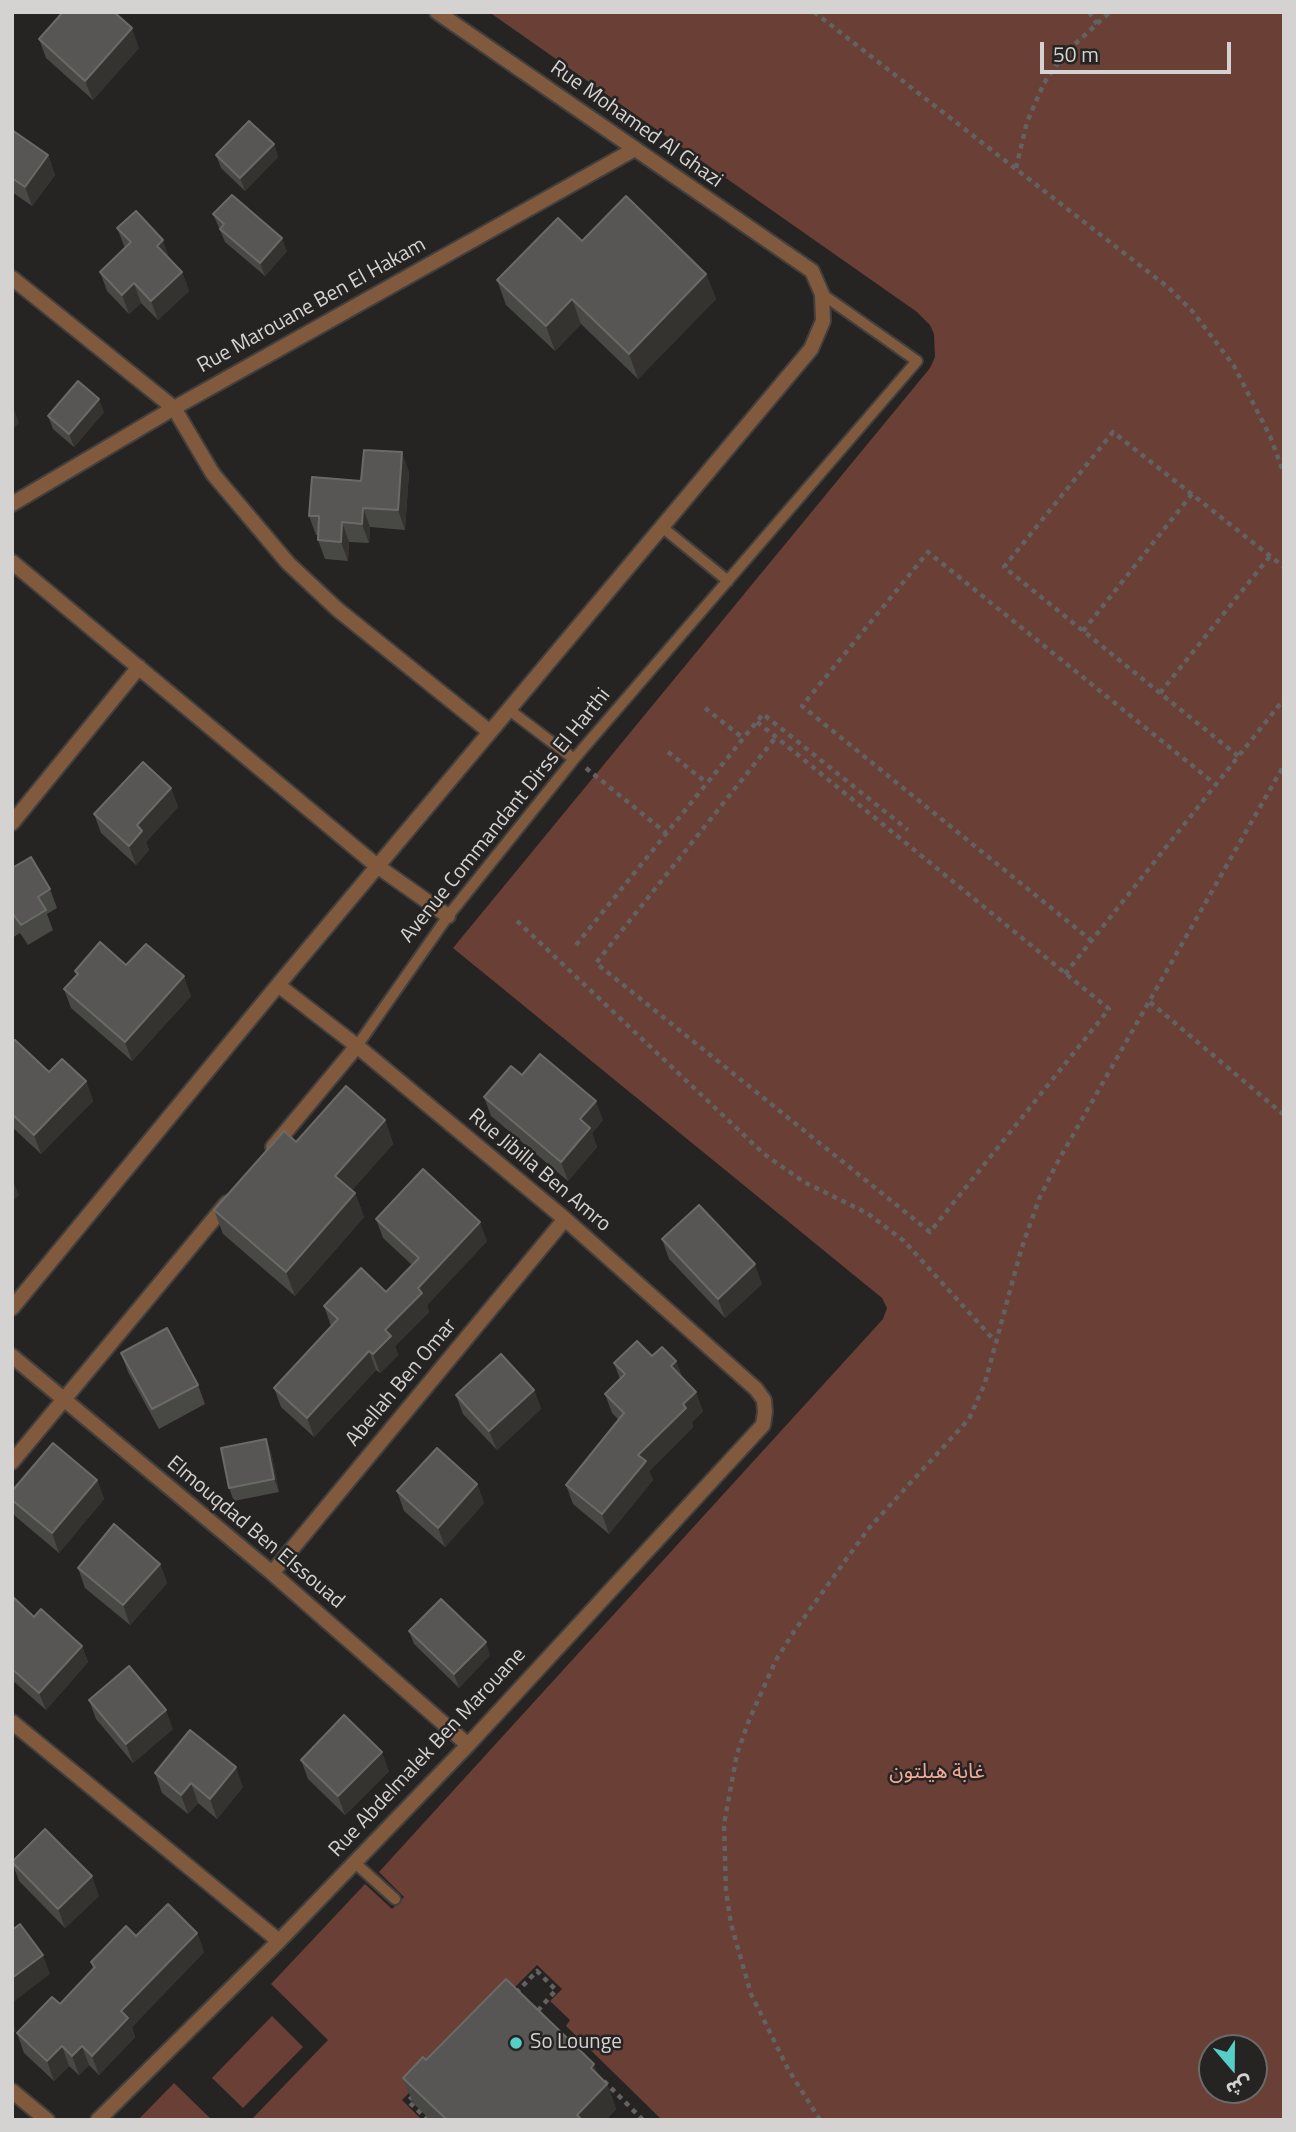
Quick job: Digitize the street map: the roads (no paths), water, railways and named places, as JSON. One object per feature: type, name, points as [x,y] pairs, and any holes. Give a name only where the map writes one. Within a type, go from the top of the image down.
[{"type":"street","name":"Rue Mohamed Al Ghazi","points":[[437,12],[812,271],[822,294]]},
{"type":"street","name":"Rue Marouane Ben El Hakam","points":[[12,504],[174,408],[635,149]]},
{"type":"street","points":[[12,278],[174,408],[213,474],[288,563],[337,609],[490,732]]},
{"type":"street","points":[[12,1308],[377,866],[811,349],[823,321],[822,294]]},
{"type":"street","points":[[12,562],[377,866],[448,916]]},
{"type":"street","points":[[12,823],[139,667]]},
{"type":"street","name":"Rue Jibilla Ben Amro","points":[[278,985],[357,1046],[565,1219],[756,1389],[764,1400]]},
{"type":"street","name":"Avenue Commandant Dirss El Harthi","points":[[260,1164],[357,1046]]},
{"type":"street","points":[[12,1461],[233,1196]]},
{"type":"street","name":"Abellah Ben Omar","points":[[272,1573],[565,1219]]},
{"type":"street","name":"Elmouqdad Ben Elssouad","points":[[12,1356],[272,1573],[468,1745]]},
{"type":"street","name":"Rue Abdelmalek Ben Marouane","points":[[98,2120],[279,1941],[468,1745],[763,1425],[764,1400]]},
{"type":"street","points":[[12,1722],[279,1941]]},
{"type":"street","points":[[12,2091],[47,2120]]},
{"type":"lane","name":"Avenue Commandant Dirss El Harthi","points":[[357,1046],[448,916],[574,759],[917,361],[822,294]]},
{"type":"lane","points":[[662,527],[728,581]]},
{"type":"lane","points":[[508,709],[574,759]]},
{"type":"lane","points":[[354,1862],[395,1899]]},
{"type":"place","name":"So Lounge","points":[[516,2043]]},
{"type":"park label","name":"غابة هيلتون","points":[[937,1773]]}]
